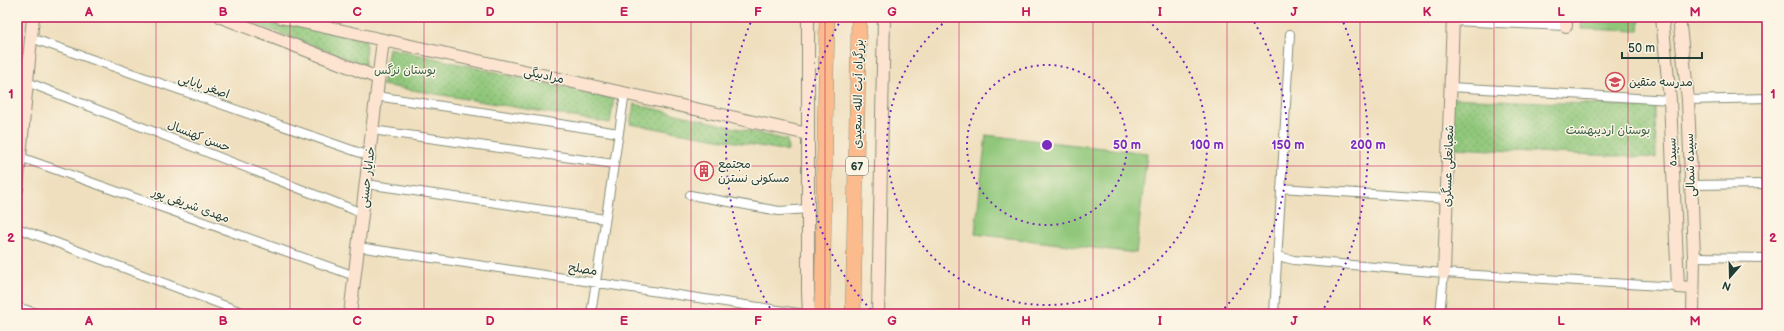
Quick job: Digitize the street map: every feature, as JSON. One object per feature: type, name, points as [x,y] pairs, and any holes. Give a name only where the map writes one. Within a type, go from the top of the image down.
[{"type":"highway","points":[[822,314],[827,17]]},
{"type":"highway","name":"بزرگراه آیت الله سعیدی","points":[[853,314],[860,17]]},
{"type":"main road","points":[[17,189],[20,157],[19,138],[27,82],[33,17]]},
{"type":"main road","points":[[221,17],[378,78]]},
{"type":"main road","name":"مرادبیگی","points":[[280,17],[808,134]]},
{"type":"main road","points":[[808,17],[810,314]]},
{"type":"main road","points":[[878,314],[884,17]]},
{"type":"main road","name":"سپیده","points":[[1662,17],[1670,100],[1678,287]]},
{"type":"main road","name":"سپیده شمالی","points":[[1679,17],[1688,100],[1690,185],[1694,257],[1693,314]]},
{"type":"main road","name":"شعبانعلی عسگری","points":[[1444,273],[1453,19]]},
{"type":"main road","points":[[1664,31],[1680,30]]},
{"type":"main road","name":"خدایار حسنی","points":[[350,314],[383,40]]},
{"type":"main road","points":[[1678,287],[1693,288]]},
{"type":"street","points":[[1453,19],[1566,22]]},
{"type":"street","points":[[1274,314],[1290,34]]},
{"type":"street","name":"اصغر بابایی","points":[[31,38],[369,156]]},
{"type":"street","name":"حسن کهنسال","points":[[27,82],[362,213]]},
{"type":"street","points":[[1450,87],[1670,100]]},
{"type":"street","points":[[591,314],[625,93]]},
{"type":"street","points":[[376,96],[619,133]]},
{"type":"street","points":[[1688,100],[1767,98]]},
{"type":"street","points":[[372,130],[614,164]]},
{"type":"street","name":"مهدی شریفی پور","points":[[20,157],[355,276]]},
{"type":"street","points":[[366,184],[605,219]]},
{"type":"street","points":[[1690,185],[1767,184]]},
{"type":"street","points":[[1281,188],[1447,199]]},
{"type":"street","points":[[690,195],[779,211],[809,209]]},
{"type":"street","points":[[17,228],[247,314]]},
{"type":"street","name":"مصلح","points":[[358,247],[805,314]]},
{"type":"street","points":[[1277,256],[1294,260],[1444,273],[1678,287]]},
{"type":"street","points":[[1694,257],[1767,258]]},
{"type":"street","name":"شعبانعلی عسگری","points":[[1440,314],[1444,273]]},
{"type":"street","points":[[17,307],[40,314]]},
{"type":"green space","name":"بوستان نرگس","points":[[237,17],[263,17],[366,40],[365,65]]},
{"type":"green space","points":[[1582,17],[1640,17],[1639,31],[1581,29]]},
{"type":"green space","name":"بوستان نرگس","points":[[389,48],[614,99],[610,123],[382,85]]},
{"type":"green space","name":"بوستان اردیبهشت","points":[[1452,98],[1655,107],[1656,158],[1452,148]]},
{"type":"green space","points":[[634,104],[787,140],[788,151],[630,124]]},
{"type":"green space","points":[[986,135],[1147,153],[1136,253],[975,234]]},
{"type":"place","name":"مدرسه متقین","points":[[1615,82]]},
{"type":"place","name":"مجتمع مسکونی نسترن","points":[[704,171]]}]
